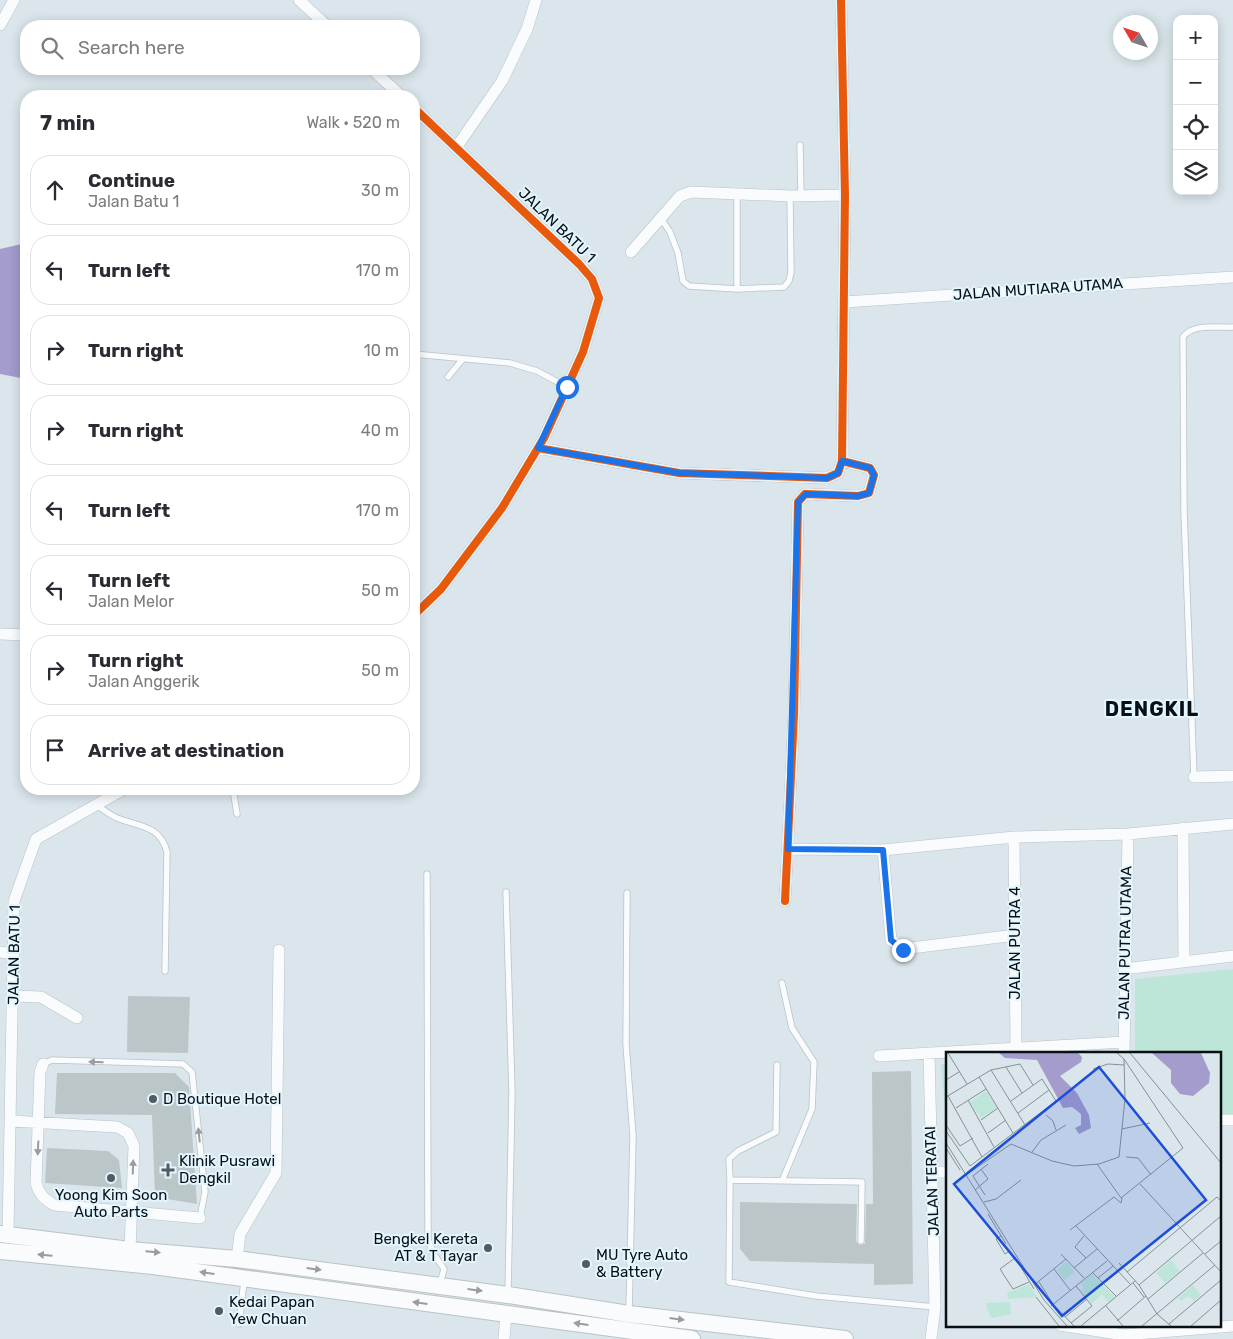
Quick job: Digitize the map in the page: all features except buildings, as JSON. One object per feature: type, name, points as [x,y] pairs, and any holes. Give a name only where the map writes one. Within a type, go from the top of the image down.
[{"type":"main road","points":[[4,1234],[130,1250],[237,1259],[508,1295],[629,1314],[845,1339]]},
{"type":"main road","points":[[0,1251],[153,1266],[506,1314],[628,1335],[692,1339]]},
{"type":"street","points":[[0,25],[14,0]]},
{"type":"street","points":[[300,0],[321,20]]},
{"type":"street","points":[[456,148],[502,80],[527,29],[536,0]]},
{"type":"street","points":[[538,448],[680,473],[827,478],[838,473],[842,461],[845,195],[841,0]]},
{"type":"street","points":[[378,75],[395,90]]},
{"type":"street","name":"JALAN BATU 1","points":[[420,114],[592,279],[599,298],[584,352],[538,448],[502,508],[441,589],[420,609]]},
{"type":"street","points":[[631,252],[660,216],[680,196],[691,192],[737,192],[796,196],[845,195]]},
{"type":"street","name":"JALAN MUTIARA UTAMA","points":[[844,302],[1233,277]]},
{"type":"street","points":[[785,901],[798,502],[806,494],[858,496],[869,493],[874,475],[870,468],[842,461]]},
{"type":"street","points":[[0,634],[20,636]]},
{"type":"street","points":[[1194,778],[1233,776]]},
{"type":"street","name":"JALAN BATU 1","points":[[4,1234],[11,1121],[14,901],[36,840],[112,795]]},
{"type":"street","points":[[788,849],[883,850],[1014,837],[1128,834],[1233,824]]},
{"type":"street","points":[[1183,828],[1184,962]]},
{"type":"street","name":"JALAN PUTRA UTAMA","points":[[1124,1047],[1128,834]]},
{"type":"street","name":"JALAN PUTRA 4","points":[[1014,837],[1016,1048]]},
{"type":"street","points":[[883,850],[891,940],[903,950],[1016,935]]},
{"type":"street","points":[[237,1259],[240,1234],[276,1172],[279,950]]},
{"type":"street","points":[[0,952],[14,954]]},
{"type":"street","points":[[1124,969],[1233,956]]},
{"type":"street","points":[[14,996],[41,997],[77,1018]]},
{"type":"street","points":[[879,1056],[1016,1048],[1124,1047]]},
{"type":"street","name":"JALAN TERATAI","points":[[928,1053],[932,1172],[941,1307],[930,1339]]},
{"type":"street","points":[[43,1064],[40,1072],[36,1183],[38,1192],[45,1200],[54,1205],[200,1218]]},
{"type":"street","points":[[1220,1120],[1233,1120]]},
{"type":"street","points":[[11,1121],[117,1127],[128,1133],[134,1146],[130,1250]]},
{"type":"street","points":[[932,1172],[946,1172]]},
{"type":"street","points":[[504,1339],[506,1314]]},
{"type":"street","points":[[1068,1326],[1124,1333],[1233,1326]]},
{"type":"lane","points":[[660,216],[670,232],[678,253],[683,281],[689,286],[737,289],[784,287],[789,281],[791,272],[800,145]]},
{"type":"lane","points":[[737,192],[737,289]]},
{"type":"lane","points":[[1194,778],[1184,512],[1183,338],[1188,330],[1195,328],[1233,327]]},
{"type":"lane","points":[[420,355],[521,365],[567,387]]},
{"type":"lane","points":[[448,377],[462,360]]},
{"type":"lane","points":[[233,795],[237,814]]},
{"type":"lane","points":[[94,804],[116,817],[156,832],[164,840],[167,852],[165,971]]},
{"type":"lane","points":[[427,874],[428,1238],[433,1253],[444,1270],[440,1286]]},
{"type":"lane","points":[[506,892],[512,1092],[508,1295]]},
{"type":"lane","points":[[627,892],[626,1044],[633,1136],[629,1314]]},
{"type":"lane","points":[[782,982],[792,1028],[814,1062],[812,1109],[782,1181]]},
{"type":"lane","points":[[43,1064],[52,1060],[183,1064],[192,1072],[204,1192],[200,1218]]},
{"type":"lane","points":[[777,1065],[776,1132],[738,1151],[729,1159],[729,1282],[816,1296],[941,1307]]},
{"type":"lane","points":[[730,1180],[862,1182],[861,1242]]},
{"type":"lane","points":[[239,1324],[244,1278]]},
{"type":"green space","points":[[1233,969],[1233,1114],[1220,1114],[1220,1052],[1135,1052],[1135,979]]},
{"type":"green space","points":[[941,1064],[946,1064],[946,1120]]},
{"type":"shaded area","points":[[20,244],[20,378],[0,374],[0,249]]},
{"type":"cycle path","points":[[538,448],[679,473],[827,478],[838,473],[842,461],[845,195],[841,0]]},
{"type":"cycle path","points":[[420,114],[579,264],[592,279],[599,298],[583,352],[544,438],[502,508],[441,589],[420,609]]},
{"type":"cycle path","points":[[785,901],[794,714],[798,502],[805,494],[858,496],[869,493],[874,475],[870,468],[842,461]]},
{"type":"place","name":"D Boutique Hotel","points":[[153,1099]]},
{"type":"place","name":"Klinik Pusrawi Dengkil","points":[[168,1170]]},
{"type":"place","name":"Yoong Kim Soon Auto Parts","points":[[111,1178]]},
{"type":"place","name":"Bengkel Kereta AT & T Tayar","points":[[488,1248]]},
{"type":"place","name":"MU Tyre Auto & Battery","points":[[586,1264]]},
{"type":"place","name":"Kedai Papan Yew Chuan","points":[[219,1311]]},
{"type":"district","name":"DENGKIL","points":[[1152,709]]},
{"type":"route","points":[[567,387],[538,448],[680,473],[827,478],[838,473],[842,461],[870,468],[874,475],[869,493],[858,496],[806,494],[798,502],[794,714],[788,849],[841,848],[883,850],[891,940],[903,950]]}]
